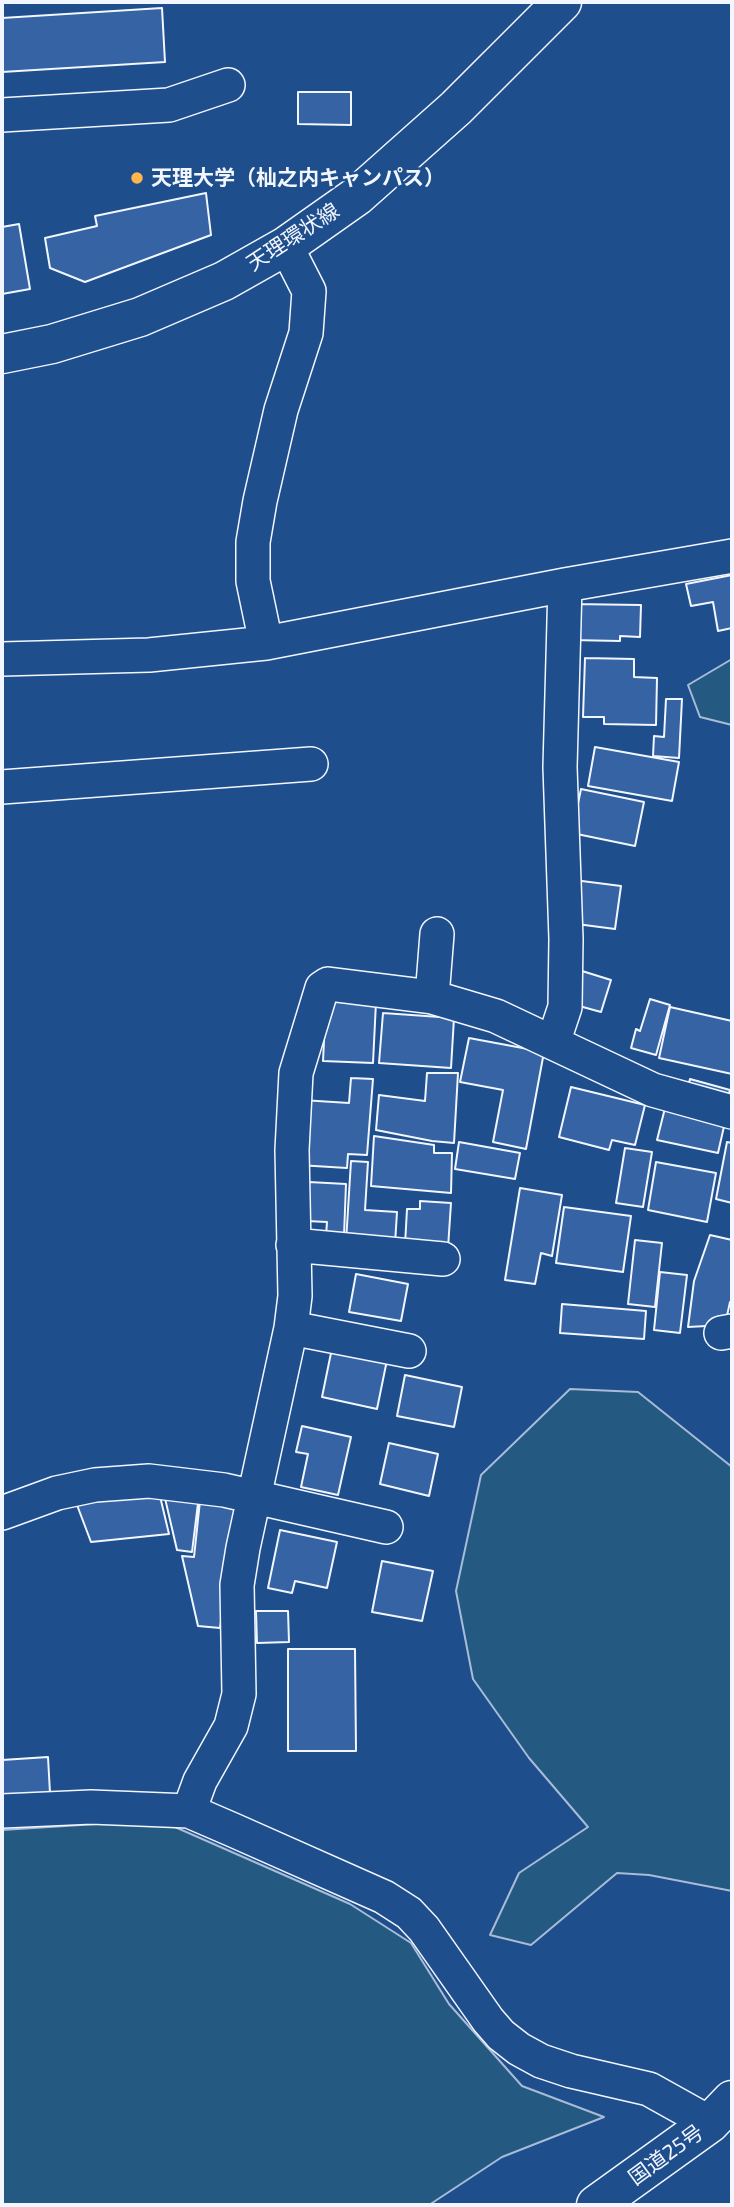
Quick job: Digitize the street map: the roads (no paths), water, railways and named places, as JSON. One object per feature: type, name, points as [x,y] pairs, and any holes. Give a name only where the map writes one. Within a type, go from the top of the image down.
[{"type":"main road","name":"天理環状線","points":[[2,354],[52,344],[141,317],[224,281],[286,246],[356,196],[456,108],[562,2]]},
{"type":"main road","name":"国道25号","points":[[596,2205],[721,2111]]},
{"type":"street","points":[[2,115],[169,105],[228,85]]},
{"type":"street","points":[[266,643],[253,580],[253,542],[281,410],[306,333],[309,291],[286,246]]},
{"type":"street","points":[[2,659],[149,655],[266,643],[565,585],[732,556]]},
{"type":"street","points":[[553,1043],[565,1007],[566,939],[560,767],[565,585]]},
{"type":"street","points":[[2,787],[311,764]]},
{"type":"street","points":[[432,997],[437,934]]},
{"type":"street","points":[[189,1811],[200,1781],[231,1726],[239,1694],[237,1585],[291,1328],[295,1296],[292,1150],[296,1073],[322,988],[328,984],[432,997],[496,1016],[653,1090],[732,1112]]},
{"type":"street","points":[[293,1245],[443,1259]]},
{"type":"street","points":[[291,1328],[409,1350]]},
{"type":"street","points":[[2,1513],[57,1493],[94,1485],[149,1481],[223,1490],[386,1527]]},
{"type":"street","points":[[2,1811],[90,1807],[189,1811],[384,1898],[409,1913],[424,1929],[488,2020],[519,2049],[541,2061],[571,2071],[649,2089],[721,2111]]},
{"type":"place","name":"天理大学（杣之内キャンパス）","points":[[137,178]]}]
